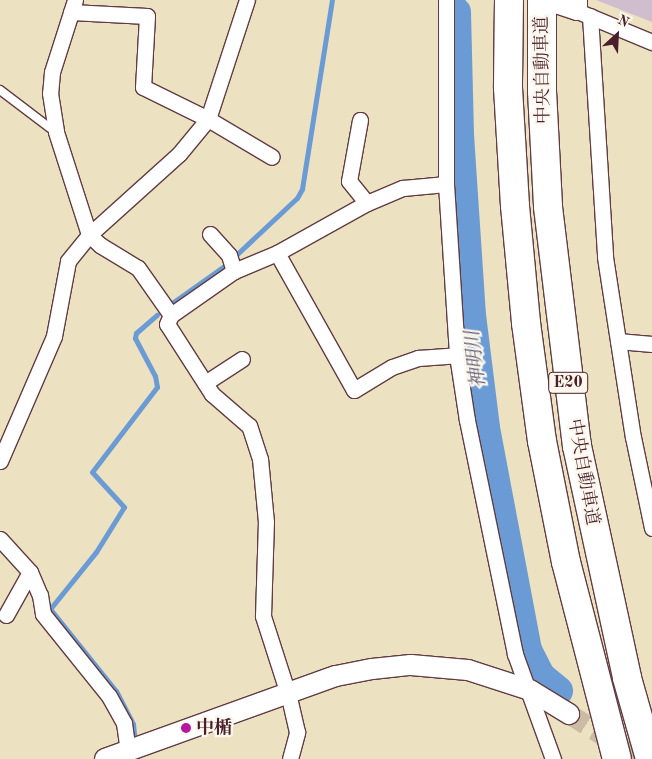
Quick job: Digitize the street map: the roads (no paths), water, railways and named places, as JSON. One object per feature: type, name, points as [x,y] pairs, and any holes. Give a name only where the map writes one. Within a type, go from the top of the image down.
[{"type":"highway","name":"中央自動車道","points":[[509,0],[508,88],[514,206],[526,323],[542,441],[566,562],[616,759]]},
{"type":"highway","name":"中央自動車道","points":[[569,6],[542,91],[548,207],[577,446],[625,668],[650,759]]},
{"type":"street","points":[[0,460],[4,434],[54,336],[68,261],[89,235],[179,154],[208,119],[247,0]]},
{"type":"street","points":[[446,0],[446,184],[457,355],[466,420],[515,654],[530,690],[553,759]]},
{"type":"street","points":[[170,315],[138,268],[100,245],[89,235],[56,132],[50,92],[73,6],[147,16],[143,87],[208,119],[272,158]]},
{"type":"street","points":[[569,6],[652,42]]},
{"type":"street","points":[[569,6],[618,341],[652,528]]},
{"type":"street","points":[[360,120],[349,181],[367,203]]},
{"type":"street","points":[[290,759],[297,732],[288,694],[263,616],[266,522],[260,460],[249,426],[212,394],[167,324],[170,315],[234,271],[277,253],[367,203],[404,188],[446,184]]},
{"type":"street","points":[[210,234],[229,255],[234,271]]},
{"type":"street","points":[[277,253],[354,390],[392,367],[418,358],[457,355]]},
{"type":"street","points":[[618,341],[652,344]]},
{"type":"street","points":[[205,383],[242,359]]},
{"type":"street","points":[[2,547],[30,572],[40,595],[43,614],[109,696],[124,723],[128,752]]},
{"type":"street","points":[[6,615],[30,572]]},
{"type":"street","points":[[105,759],[336,676],[411,665],[468,670],[530,690],[570,714]]},
{"type":"lane","points":[[0,90],[56,132]]},
{"type":"waterway","points":[[236,255],[297,198],[302,189],[332,0]]},
{"type":"waterway","name":"神明川","points":[[456,12],[459,135],[471,315],[485,428],[527,650],[541,677],[558,691]]},
{"type":"waterway","points":[[172,303],[224,266]]},
{"type":"waterway","points":[[135,743],[133,724],[116,691],[50,609],[96,552],[124,507],[92,472],[157,387],[155,376],[135,338],[136,333],[157,315]]},
{"type":"tunnel","points":[[569,714],[639,759]]},
{"type":"place","name":"中楯","points":[[186,728]]}]
